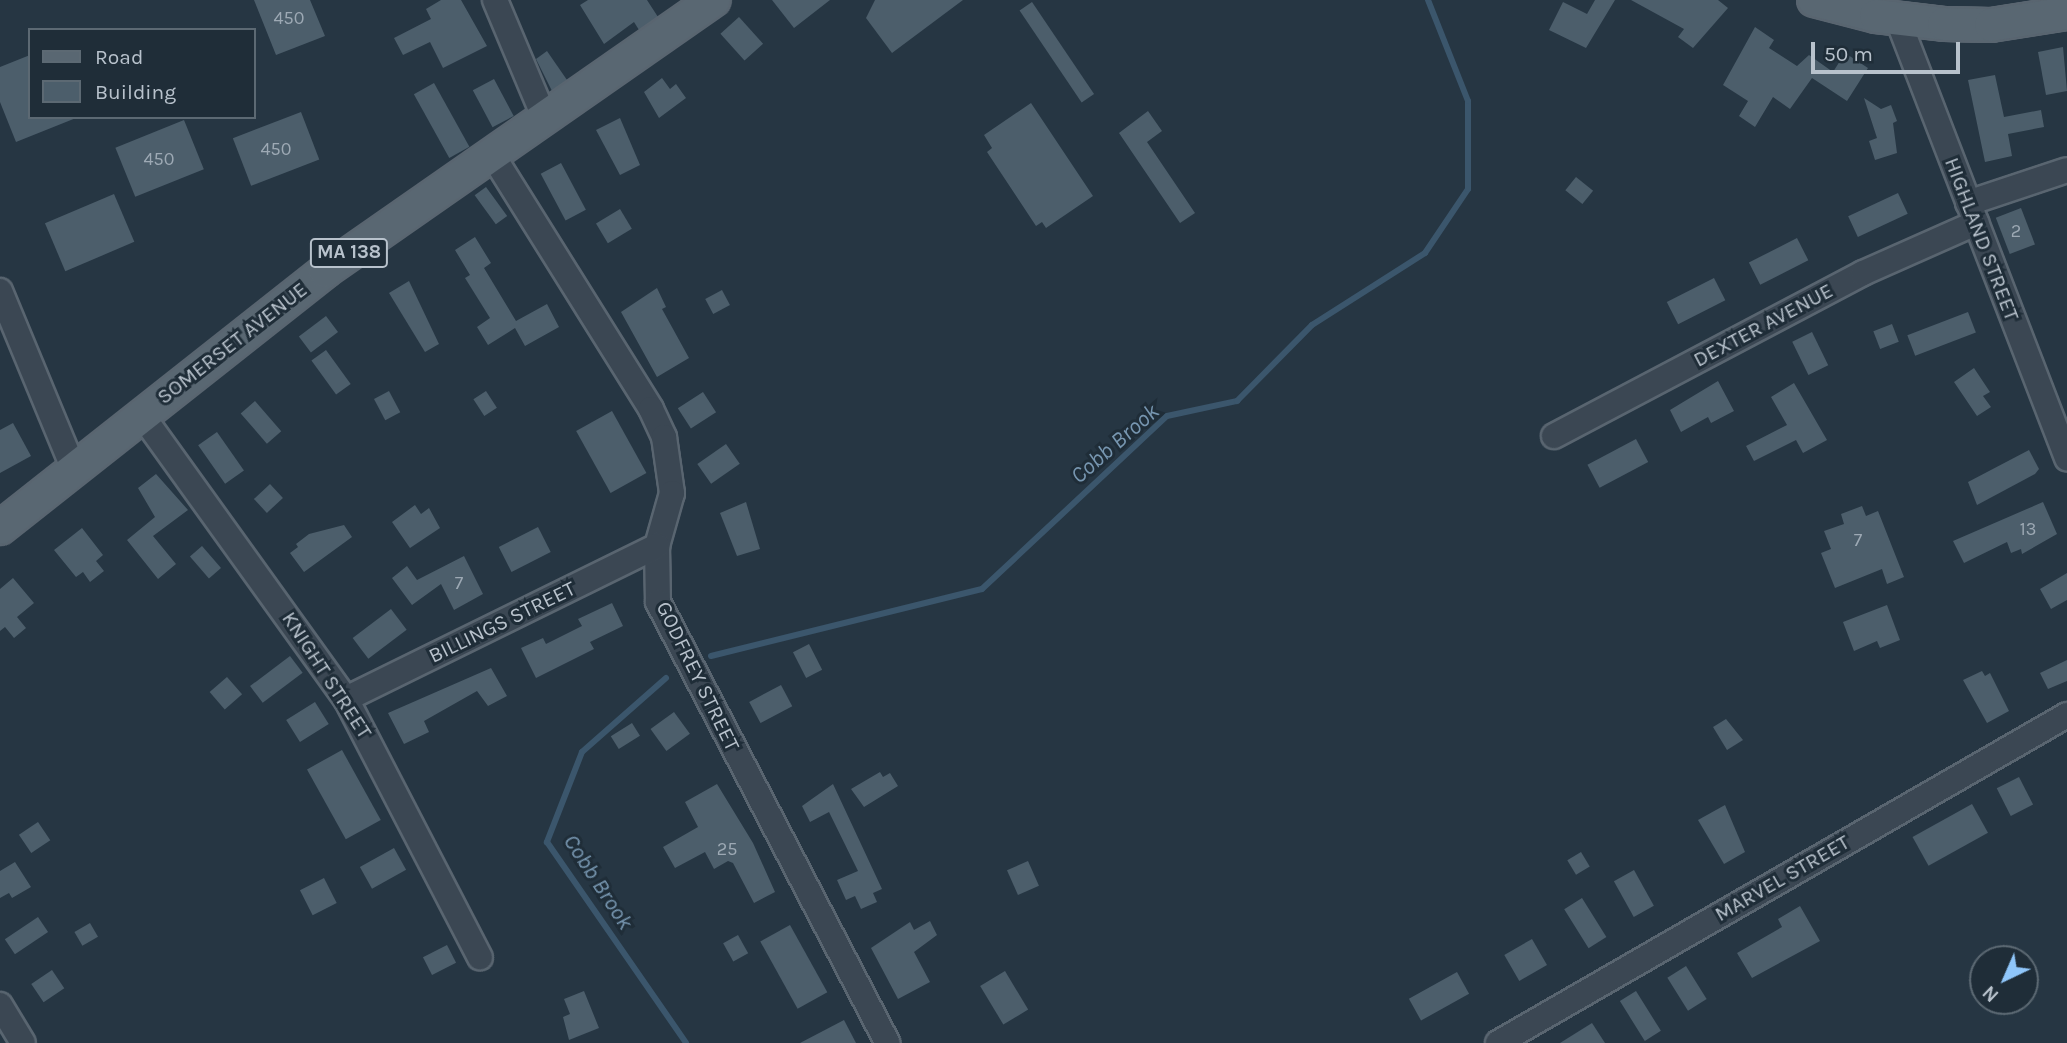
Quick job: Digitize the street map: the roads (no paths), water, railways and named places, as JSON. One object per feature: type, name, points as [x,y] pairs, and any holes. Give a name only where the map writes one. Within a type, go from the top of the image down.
[{"type":"main road","name":"SOMERSET AVENUE","points":[[0,528],[141,414],[360,245],[493,156],[713,0]]},
{"type":"main road","points":[[1814,0],[1898,20],[1991,24],[2067,13]]},
{"type":"street","points":[[495,0],[545,119]]},
{"type":"street","name":"HIGHLAND STREET","points":[[1898,20],[2067,459]]},
{"type":"street","name":"GODFREY STREET","points":[[493,156],[651,409],[664,437],[672,493],[657,546],[656,584],[667,625],[888,1043]]},
{"type":"street","name":"DEXTER AVENUE","points":[[1554,436],[1972,213],[2067,170]]},
{"type":"street","points":[[0,291],[74,470]]},
{"type":"street","name":"KNIGHT STREET","points":[[141,414],[346,699],[480,957]]},
{"type":"street","name":"BILLINGS STREET","points":[[346,699],[657,546]]},
{"type":"street","name":"MARVEL STREET","points":[[1499,1043],[2067,715]]},
{"type":"street","points":[[0,1006],[23,1043]]},
{"type":"waterway","name":"Cobb Brook","points":[[711,656],[982,589],[1167,416],[1237,401],[1312,325],[1425,253],[1468,189],[1468,101],[1428,0]]},
{"type":"waterway","name":"Cobb Brook","points":[[666,678],[582,752],[547,842],[686,1043]]}]
